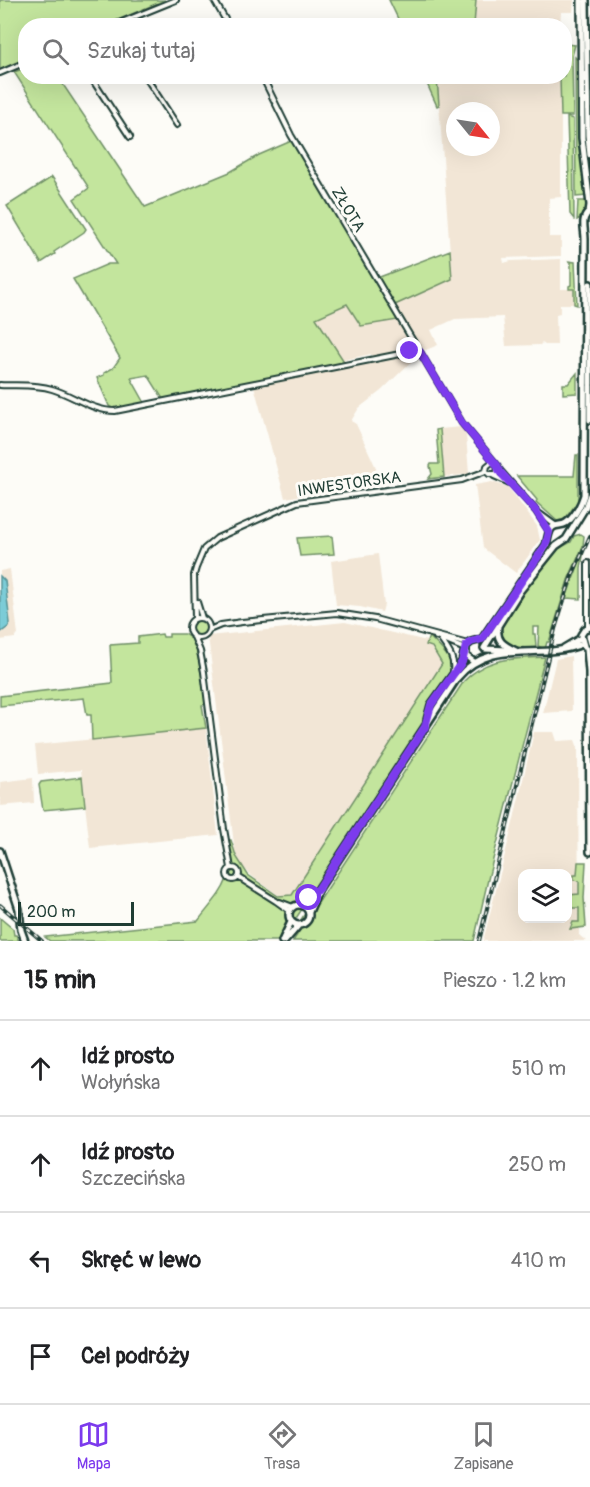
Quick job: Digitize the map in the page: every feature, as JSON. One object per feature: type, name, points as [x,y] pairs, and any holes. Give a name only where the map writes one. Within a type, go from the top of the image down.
[{"type":"main road","points":[[425,727],[431,705],[462,662],[466,648],[482,639],[546,545],[549,534],[558,525],[570,520],[581,503],[585,491],[584,220],[590,205],[582,138],[581,0]]},
{"type":"main road","points":[[586,0],[590,155]]},
{"type":"main road","points":[[585,228],[590,233]]},
{"type":"main road","points":[[590,284],[590,420]]},
{"type":"main road","points":[[483,657],[499,622],[520,591],[564,541],[585,508],[590,495]]},
{"type":"main road","points":[[558,525],[566,529],[567,535]]},
{"type":"main road","points":[[549,534],[552,541],[560,543]]},
{"type":"main road","points":[[499,622],[498,635],[501,642],[519,651]]},
{"type":"main road","points":[[589,627],[582,632],[590,671],[590,852]]},
{"type":"main road","points":[[477,641],[485,649],[519,651],[558,650],[585,645]]},
{"type":"main road","points":[[466,648],[466,657],[474,662]]},
{"type":"main road","points":[[284,941],[291,921],[291,909],[303,905],[319,888],[457,678],[483,657],[519,651]]},
{"type":"main road","points":[[0,850],[19,909],[21,930],[26,941]]},
{"type":"main road","points":[[284,941],[297,926],[307,923],[319,888]]},
{"type":"main road","points":[[303,905],[309,912]]},
{"type":"main road","points":[[291,921],[297,926]]},
{"type":"street","points":[[132,18],[176,0]]},
{"type":"street","points":[[214,0],[224,18]]},
{"type":"street","points":[[0,73],[18,65]]},
{"type":"street","points":[[95,84],[130,137]]},
{"type":"street","points":[[150,84],[177,125]]},
{"type":"street","name":"ZŁOTA","points":[[266,84],[291,135],[462,423],[495,463]]},
{"type":"street","points":[[0,385],[52,389],[99,409],[114,411],[410,351],[420,352]]},
{"type":"street","points":[[484,450],[486,469],[512,484]]},
{"type":"street","points":[[486,469],[490,463],[495,463],[536,511],[549,534]]},
{"type":"street","name":"INWESTORSKA","points":[[195,619],[196,568],[204,549],[217,538],[288,505],[308,499],[462,480],[486,469]]},
{"type":"street","points":[[493,475],[497,474],[499,469]]},
{"type":"street","points":[[536,511],[558,525]]},
{"type":"street","points":[[589,627],[588,562],[590,576]]},
{"type":"street","name":"INWESTORSKA","points":[[196,599],[203,619]]},
{"type":"street","points":[[238,878],[234,881],[228,879],[226,874],[231,868],[209,704],[200,651],[189,628],[190,623],[195,619],[203,619],[208,624],[221,625],[337,613],[375,619],[430,634],[466,648]]},
{"type":"street","points":[[208,624],[208,630]]},
{"type":"street","points":[[200,651],[201,638],[208,630],[221,625]]},
{"type":"street","points":[[430,634],[466,648]]},
{"type":"street","points":[[194,637],[201,638]]},
{"type":"street","points":[[441,640],[454,661],[453,673]]},
{"type":"street","points":[[231,868],[238,870],[238,878]]},
{"type":"street","points":[[238,878],[291,909]]},
{"type":"shaded area","points":[[476,0],[574,0],[573,12],[561,12],[561,18],[475,18]]},
{"type":"shaded area","points":[[438,84],[561,84],[561,197],[549,198],[549,237],[561,237],[561,256],[503,258],[504,263],[561,259],[561,289],[574,289],[574,304],[560,304],[560,313],[556,314],[557,345],[542,343],[540,345],[506,346],[503,317],[455,319],[431,330],[438,345],[426,350],[422,348],[395,305],[452,279]]},
{"type":"shaded area","points":[[347,304],[361,326],[398,320],[414,347],[413,349],[343,360],[316,318]]},
{"type":"shaded area","points":[[410,354],[412,361],[381,391],[359,408],[351,421],[356,424],[383,483],[285,498],[254,386]]},
{"type":"shaded area","points":[[461,427],[466,435],[469,474],[444,477],[440,429]]},
{"type":"shaded area","points":[[492,482],[508,487],[537,526],[540,540],[516,573],[483,548],[475,485]]},
{"type":"shaded area","points":[[378,554],[384,605],[382,612],[336,605],[331,561]]},
{"type":"shaded area","points":[[10,569],[18,635],[15,638],[0,640],[0,571]]},
{"type":"shaded area","points":[[345,622],[427,641],[442,664],[292,895],[278,895],[242,866],[235,852],[208,636]]},
{"type":"shaded area","points":[[571,656],[572,711],[543,713],[556,659]]},
{"type":"shaded area","points":[[206,728],[218,835],[90,848],[81,770],[38,774],[35,745]]},
{"type":"shaded area","points":[[534,732],[554,732],[557,741],[575,740],[578,748],[579,935],[586,941],[483,941]]},
{"type":"shaded area","points":[[33,778],[34,803],[0,806],[0,782]]},
{"type":"green space","points":[[0,0],[165,0],[123,18],[18,18],[18,63],[0,71]]},
{"type":"green space","points":[[389,0],[476,0],[475,18],[398,18]]},
{"type":"green space","points":[[572,56],[573,116],[561,116],[560,84],[572,84]]},
{"type":"green space","points":[[575,57],[580,62],[581,149],[587,196],[576,197]]},
{"type":"green space","points":[[22,84],[63,84],[145,207],[230,172],[259,155],[296,139],[377,278],[450,250],[452,279],[395,305],[392,308],[398,320],[361,326],[347,304],[316,318],[345,363],[163,399],[148,375],[131,378],[145,403],[114,409],[109,406],[97,378],[113,368],[120,358],[73,279],[108,264],[116,264],[74,199],[89,188]]},
{"type":"green space","points":[[427,84],[438,84],[439,105],[437,106]]},
{"type":"green space","points":[[567,117],[573,119],[574,219],[570,214]]},
{"type":"green space","points":[[52,177],[86,229],[41,263],[7,206]]},
{"type":"green space","points":[[578,201],[587,201],[587,204],[584,214],[577,220]]},
{"type":"green space","points":[[568,261],[575,262],[577,305],[574,304],[574,289],[569,289],[571,263]]},
{"type":"green space","points":[[577,373],[577,393],[563,394],[563,384],[568,384]]},
{"type":"green space","points":[[440,429],[444,477],[428,479],[432,474],[431,464],[439,464],[436,430]]},
{"type":"green space","points":[[576,455],[578,455],[578,501],[565,519],[557,521],[536,502],[537,500],[517,476],[574,476]]},
{"type":"green space","points":[[581,534],[584,536],[583,546],[568,580],[545,649],[538,646],[539,627],[533,627],[536,647],[534,649],[511,646],[502,641],[499,630],[519,596],[558,549],[571,542],[574,536]]},
{"type":"green space","points":[[332,536],[334,554],[300,556],[297,538]]},
{"type":"green space","points":[[584,550],[581,568],[581,599],[566,598]]},
{"type":"green space","points":[[199,620],[207,628],[199,636],[191,628]]},
{"type":"green space","points":[[162,634],[163,637],[169,637],[169,634],[184,634],[194,640],[208,704],[202,705],[206,728],[92,740],[91,715],[87,715],[84,698],[0,706],[0,696],[112,683],[110,645],[138,643],[138,637]]},
{"type":"green space","points":[[429,636],[449,659],[450,675],[431,703],[424,724],[281,941],[50,941],[45,937],[198,921],[225,885],[229,866],[228,840],[231,840],[236,856],[248,875],[278,896],[292,895],[442,664],[432,647],[426,645]]},
{"type":"green space","points":[[548,653],[548,655],[493,659],[483,662],[465,674],[299,927],[298,924],[464,673],[474,666],[494,657]]},
{"type":"green space","points":[[545,657],[474,941],[293,941],[464,681],[482,667],[502,660]]},
{"type":"green space","points":[[82,777],[85,806],[43,810],[39,785],[41,782]]},
{"type":"green space","points":[[578,862],[586,862],[584,898],[586,927],[570,929],[573,922],[579,922],[579,908],[572,908],[572,895],[579,894],[579,881],[574,880],[574,875],[577,875]]},
{"type":"green space","points":[[0,918],[13,929],[19,941],[0,941]]},
{"type":"water","points":[[0,576],[5,581],[10,623],[0,633]]},
{"type":"railway","points":[[479,941],[555,629],[571,578],[590,536]]},
{"type":"railway","points":[[0,905],[42,941]]},
{"type":"route","points":[[309,898],[319,888],[425,727],[431,705],[462,662],[466,646],[482,639],[546,545],[549,535],[536,511],[500,472],[497,465],[462,423],[420,352],[410,351]]}]
